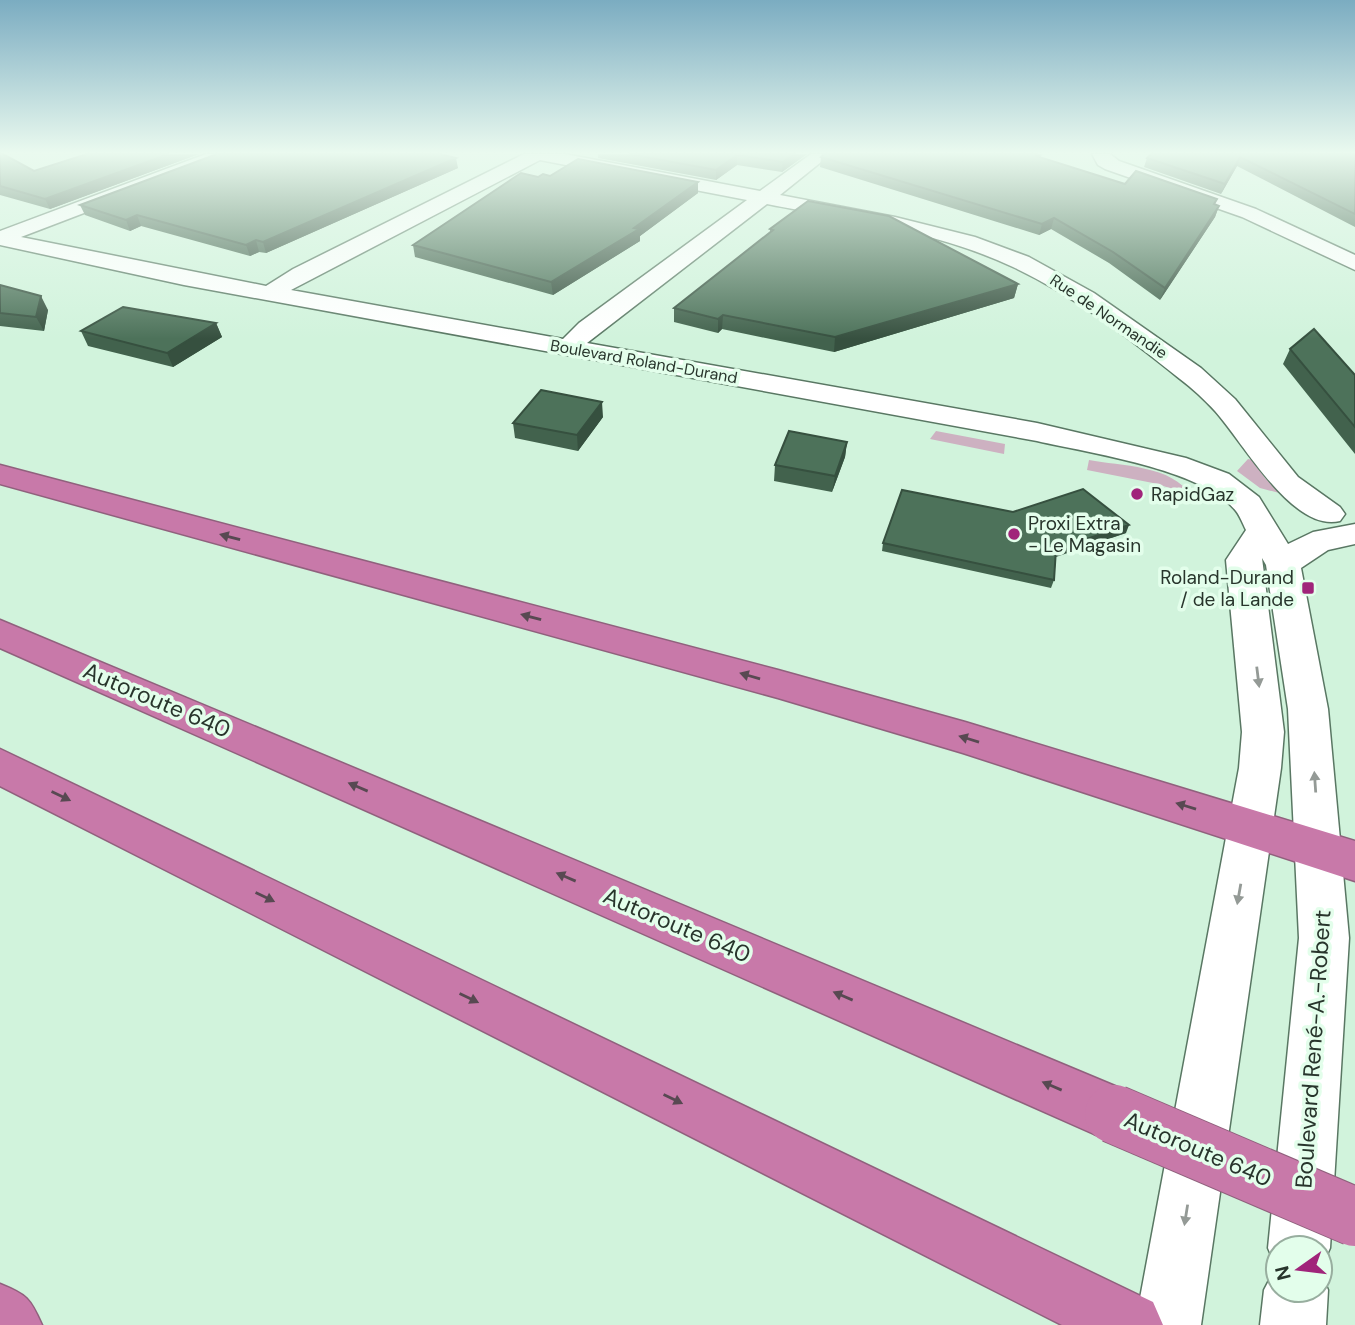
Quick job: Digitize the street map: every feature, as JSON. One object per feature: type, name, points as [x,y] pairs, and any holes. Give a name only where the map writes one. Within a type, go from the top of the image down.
[{"type":"highway","points":[[0,474],[778,684],[965,738],[1338,855]]},
{"type":"highway","name":"Autoroute 640","points":[[0,632],[1355,1217]]},
{"type":"highway","points":[[0,766],[1130,1325]]},
{"type":"highway","points":[[0,1316],[9,1325]]},
{"type":"street","points":[[0,238],[59,216]]},
{"type":"street","points":[[270,293],[301,274],[416,216]]},
{"type":"street","points":[[568,348],[588,328],[739,216]]},
{"type":"street","name":"Rue de Normandie","points":[[854,216],[946,235],[988,248],[1040,271],[1108,312],[1168,356],[1217,397],[1287,484],[1346,522]]},
{"type":"street","points":[[1255,216],[1355,263]]},
{"type":"street","name":"Boulevard Roland-Durand","points":[[0,238],[84,258],[270,293],[1037,432],[1175,464],[1210,477],[1252,515],[1283,565],[1308,709],[1338,855]]},
{"type":"street","points":[[1210,477],[1227,461],[1245,430]]},
{"type":"street","points":[[1168,1325],[1251,827],[1263,732],[1243,560],[1252,515],[1346,522]]},
{"type":"street","points":[[1283,565],[1302,548],[1346,522]]},
{"type":"street","name":"Boulevard René-A.-Robert","points":[[1300,1234],[1324,938],[1338,855]]},
{"type":"street","points":[[1293,1325],[1295,1304]]},
{"type":"shaded area","points":[[936,431],[1005,444],[1004,454],[930,439]]},
{"type":"shaded area","points":[[1248,459],[1253,460],[1265,478],[1283,494],[1260,488],[1237,471]]},
{"type":"shaded area","points":[[1089,460],[1159,473],[1172,478],[1191,496],[1158,484],[1087,470]]},
{"type":"building","points":[[113,216],[135,216],[126,220]]},
{"type":"building","points":[[140,216],[323,216],[263,242],[256,240],[246,245]]},
{"type":"building","points":[[457,216],[651,216],[634,228],[639,229],[551,282],[413,245]]},
{"type":"building","points":[[788,216],[889,216],[1018,284],[835,337],[723,315],[718,319],[674,308],[773,230],[770,229]]},
{"type":"building","points":[[1015,216],[1213,216],[1165,288],[1113,252],[1054,218],[1042,224]]},
{"type":"building","points":[[0,285],[41,296],[36,317],[0,313]]},
{"type":"building","points":[[123,307],[216,323],[167,353],[81,331]]},
{"type":"building","points":[[1314,329],[1355,375],[1355,427],[1290,349]]},
{"type":"building","points":[[541,390],[602,402],[577,435],[513,423]]},
{"type":"building","points":[[789,431],[847,442],[835,476],[775,465]]},
{"type":"building","points":[[1083,489],[1129,525],[1056,549],[1054,580],[883,543],[902,490],[1013,512]]},
{"type":"place","name":"RapidGaz","points":[[1137,494]]},
{"type":"place","name":"Proxi Extra - Le Magasin","points":[[1014,534]]},
{"type":"place","name":"Roland-Durand / de la Lande","points":[[1308,588]]}]
